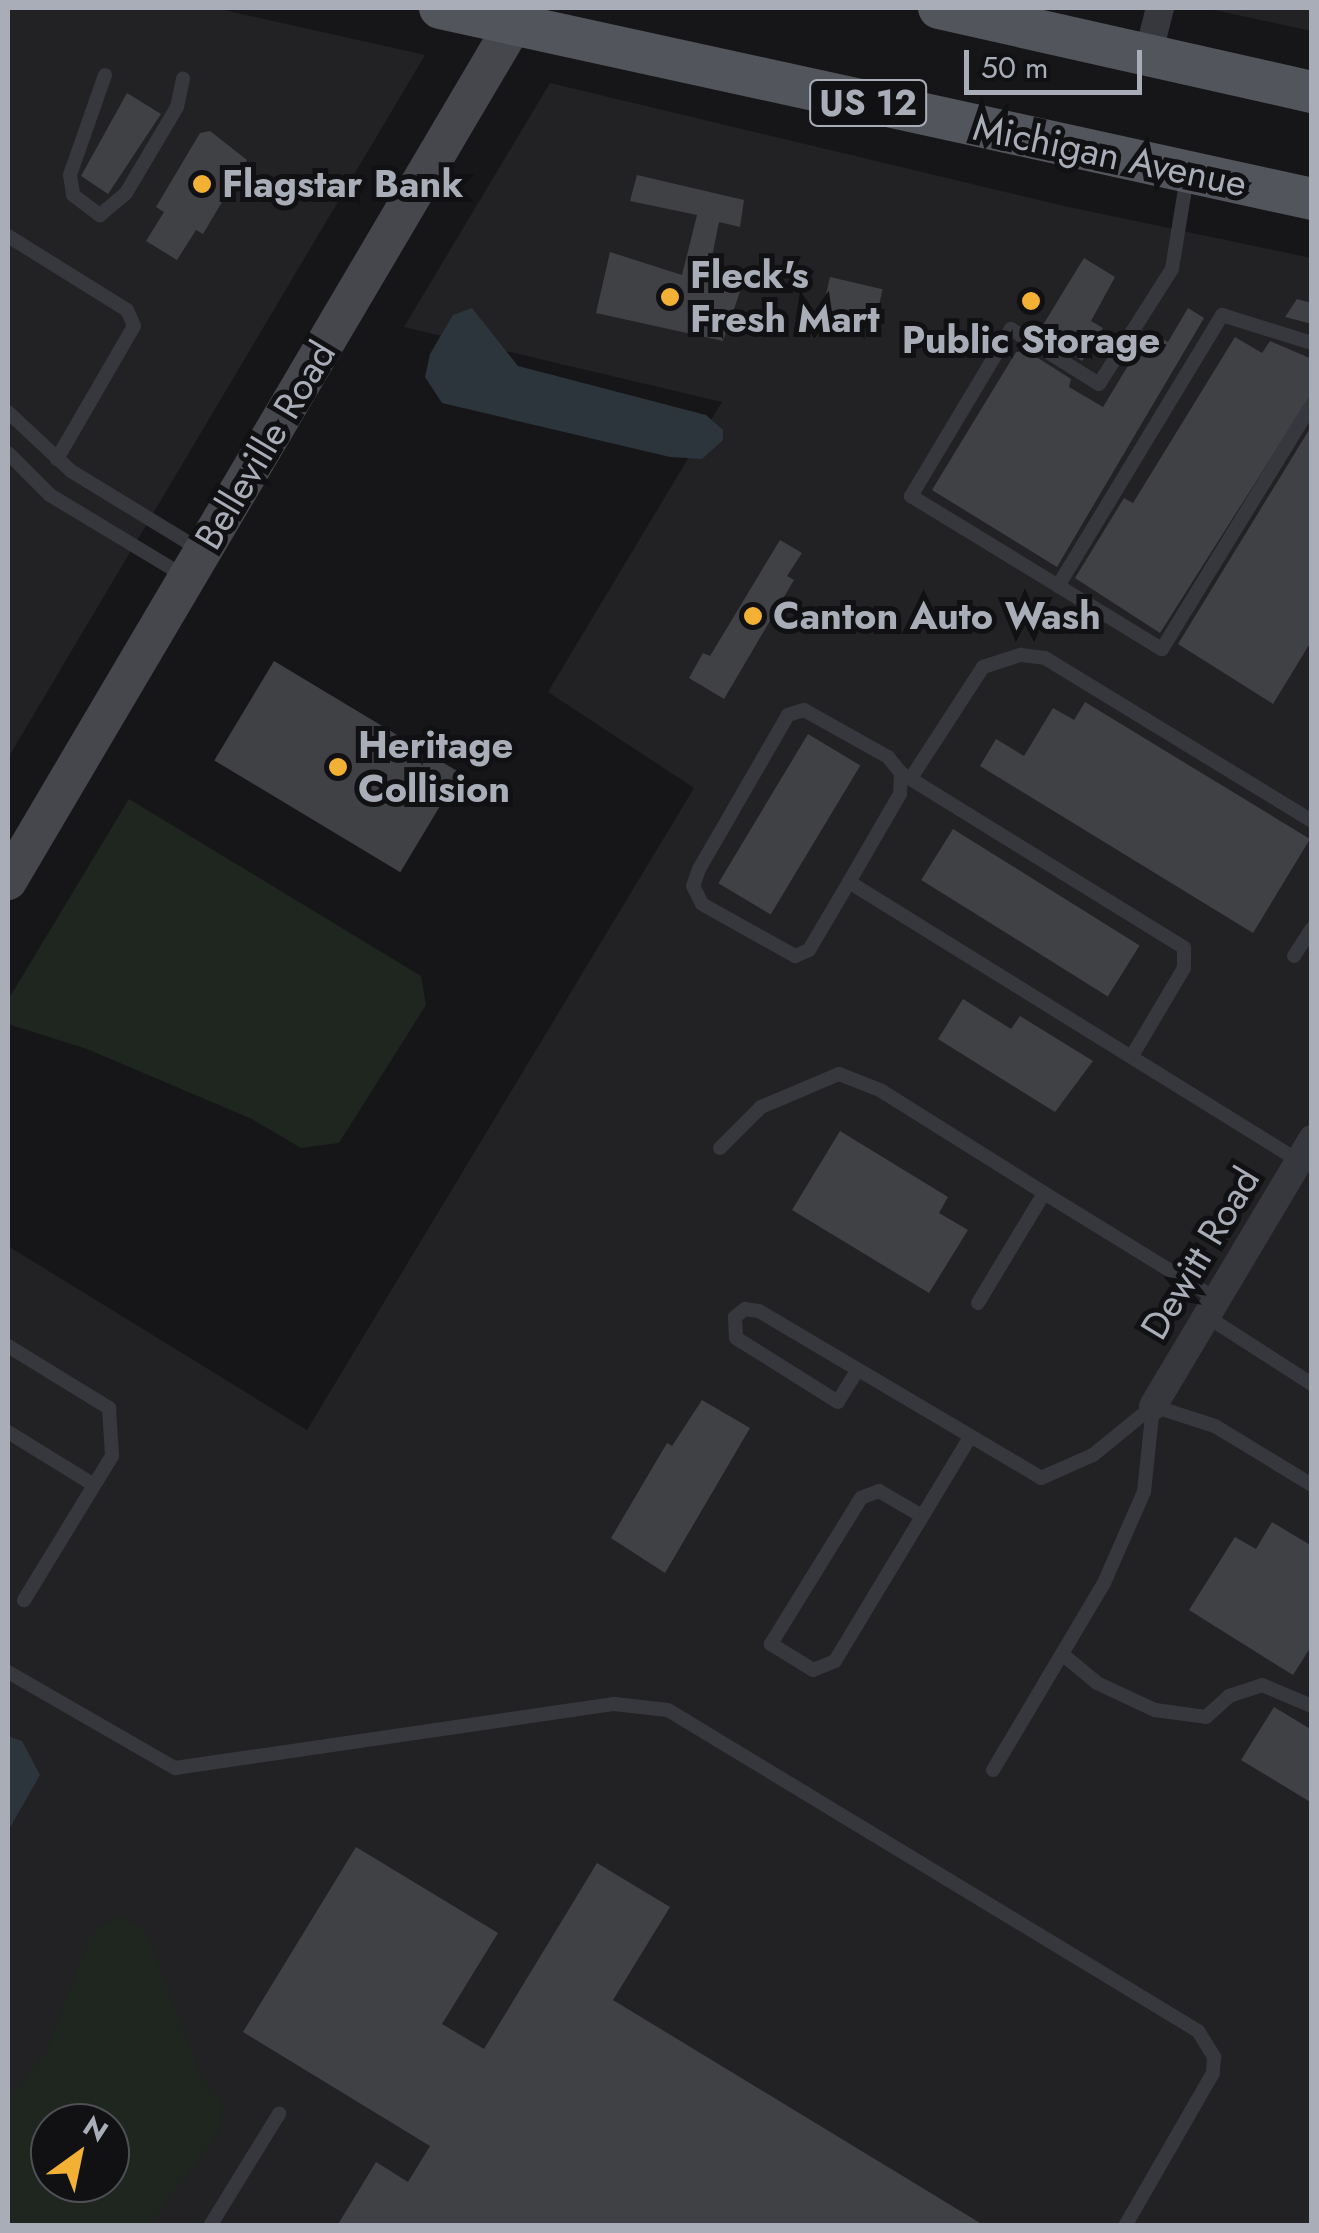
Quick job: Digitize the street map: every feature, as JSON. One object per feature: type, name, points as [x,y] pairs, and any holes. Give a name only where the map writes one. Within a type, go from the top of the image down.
[{"type":"main road","name":"Michigan Avenue","points":[[440,8],[518,16],[1312,199]]},
{"type":"main road","points":[[939,8],[1312,92]]},
{"type":"main road","name":"Belleville Road","points":[[8,881],[518,16]]},
{"type":"street","points":[[1148,55],[1160,8]]},
{"type":"street","name":"Dewitt Road","points":[[1152,1406],[1305,1150]]},
{"type":"lane","points":[[105,75],[70,175],[73,194],[100,215],[126,193],[177,107],[183,80]]},
{"type":"lane","points":[[1188,172],[1172,270],[1099,384],[1010,329],[911,496],[1162,650],[1312,404]]},
{"type":"lane","points":[[8,236],[128,310],[134,326],[57,459]]},
{"type":"lane","points":[[1058,586],[1222,316],[1312,343]]},
{"type":"lane","points":[[8,412],[57,459],[195,564]]},
{"type":"lane","points":[[8,453],[50,495],[195,564]]},
{"type":"lane","points":[[1132,1056],[1184,968],[1184,948],[906,776],[824,716],[804,710],[788,715],[693,886],[702,904],[795,956],[809,950],[900,794],[906,776],[983,666],[1022,655],[1045,658],[1312,821]]},
{"type":"lane","points":[[849,882],[1132,1056],[1305,1150]]},
{"type":"lane","points":[[1294,956],[1312,928]]},
{"type":"lane","points":[[720,1148],[761,1107],[839,1074],[880,1090],[1044,1193],[1211,1308],[1312,1384]]},
{"type":"lane","points":[[978,1303],[1044,1193]]},
{"type":"lane","points":[[858,1371],[838,1402],[736,1338],[735,1318],[745,1309],[759,1311],[858,1371],[969,1439],[1024,1472],[1058,1475],[1152,1406]]},
{"type":"lane","points":[[8,1346],[109,1408],[112,1456],[24,1600]]},
{"type":"lane","points":[[1152,1406],[1216,1426],[1312,1485]]},
{"type":"lane","points":[[993,1770],[1104,1583],[1144,1492],[1152,1406]]},
{"type":"lane","points":[[8,1432],[94,1486]]},
{"type":"lane","points":[[922,1516],[879,1491],[861,1498],[771,1644],[813,1670],[835,1660],[969,1439]]},
{"type":"lane","points":[[1062,1654],[1097,1683],[1155,1710],[1206,1716],[1229,1696],[1262,1685],[1312,1706]]},
{"type":"lane","points":[[8,1672],[175,1768],[614,1704],[668,1710],[1198,2030],[1214,2056],[1213,2074],[1125,2226]]},
{"type":"lane","points":[[210,2226],[279,2114]]},
{"type":"shaded area","points":[[8,8],[215,8],[425,55],[8,758]]},
{"type":"shaded area","points":[[1205,8],[1311,8],[1311,31]]},
{"type":"shaded area","points":[[550,83],[1064,206],[1311,258],[1311,2225],[8,2225],[8,1246],[307,1430],[694,788],[548,692],[722,402],[404,327]]},
{"type":"shaded area","points":[[472,308],[518,366],[706,415],[723,430],[723,440],[702,459],[670,457],[442,403],[425,377],[430,354],[453,315]]},
{"type":"shaded area","points":[[129,799],[421,976],[426,1005],[339,1143],[301,1148],[252,1119],[87,1049],[8,1024],[8,1000]]},
{"type":"shaded area","points":[[8,1736],[22,1741],[40,1775],[8,1831]]},
{"type":"shaded area","points":[[115,1916],[145,1929],[202,2078],[223,2101],[222,2129],[149,2225],[8,2225],[8,2098],[46,2053],[90,1936]]},
{"type":"building","points":[[127,93],[161,114],[108,194],[81,176]]},
{"type":"building","name":"Flagstar Bank","points":[[210,131],[247,160],[203,234],[196,230],[177,260],[146,241],[164,212],[156,207],[200,133]]},
{"type":"building","name":"Fleck's Fresh Mart","points":[[637,175],[744,200],[740,227],[719,222],[709,272],[744,280],[723,341],[596,313],[610,252],[682,275],[697,215],[630,201]]},
{"type":"building","points":[[1084,258],[1115,277],[1091,321],[1103,328],[1082,361],[1038,333]]},
{"type":"building","points":[[830,277],[883,289],[875,324],[822,312]]},
{"type":"building","points":[[1297,299],[1312,303],[1312,324],[1285,317]]},
{"type":"building","points":[[1188,308],[1204,318],[1057,567],[932,490],[1016,352],[1027,351],[1071,379],[1069,387],[1103,407],[1149,331],[1168,342]]},
{"type":"building","points":[[1235,337],[1262,353],[1270,341],[1312,359],[1312,393],[1160,633],[1075,578],[1124,498],[1133,503]]},
{"type":"building","points":[[1312,425],[1312,640],[1273,704],[1178,644]]},
{"type":"building","name":"Canton Auto Wash","points":[[780,540],[802,553],[787,576],[794,580],[724,699],[689,678],[703,653],[710,656]]},
{"type":"building","name":"Heritage Collision","points":[[274,661],[460,773],[400,872],[214,760]]},
{"type":"building","points":[[1085,702],[1310,839],[1253,933],[980,766],[996,739],[1024,756],[1053,708],[1074,720]]},
{"type":"building","points":[[808,734],[860,765],[771,915],[718,883]]},
{"type":"building","points":[[953,829],[1140,946],[1108,996],[921,880]]},
{"type":"building","points":[[963,999],[1011,1029],[1020,1016],[1093,1061],[1055,1112],[938,1039]]},
{"type":"building","points":[[840,1131],[948,1197],[939,1213],[968,1230],[929,1293],[792,1210]]},
{"type":"building","points":[[702,1400],[750,1428],[665,1573],[611,1538],[667,1443],[672,1446]]},
{"type":"building","points":[[1272,1522],[1312,1546],[1312,1645],[1293,1675],[1189,1610],[1235,1537],[1256,1549]]},
{"type":"building","points":[[1274,1707],[1312,1730],[1312,1803],[1241,1760]]},
{"type":"building","points":[[356,1847],[498,1933],[442,2024],[484,2049],[597,1863],[670,1907],[613,2000],[985,2226],[337,2226],[376,2162],[408,2182],[430,2146],[243,2032]]},
{"type":"place","name":"Flagstar Bank","points":[[202,184]]},
{"type":"place","name":"Fleck's Fresh Mart","points":[[670,297]]},
{"type":"place","name":"Public Storage","points":[[1031,301]]},
{"type":"place","name":"Canton Auto Wash","points":[[753,616]]},
{"type":"place","name":"Heritage Collision","points":[[338,767]]}]
